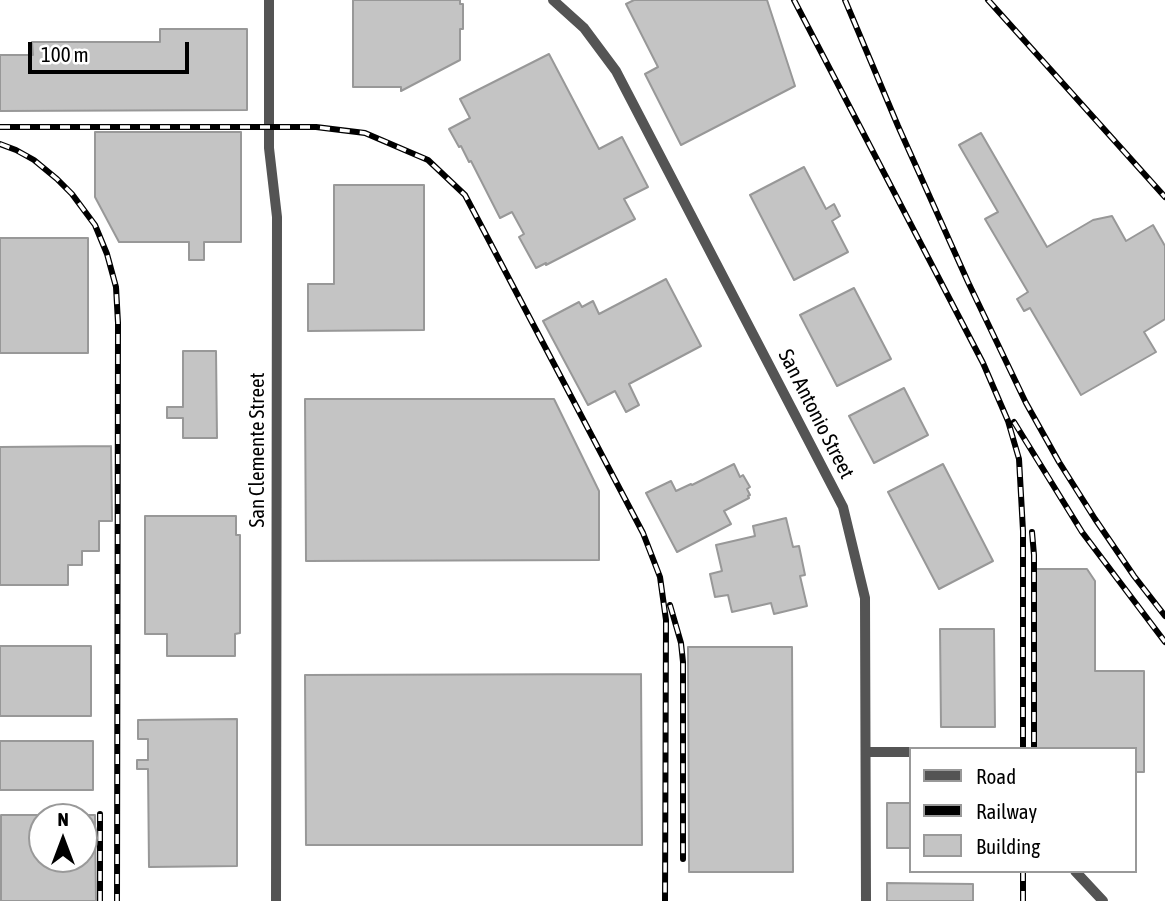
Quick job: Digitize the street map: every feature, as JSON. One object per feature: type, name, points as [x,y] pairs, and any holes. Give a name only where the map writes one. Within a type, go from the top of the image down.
[{"type":"street","name":"San Clemente Street","points":[[269,0],[270,148],[277,217],[276,901]]},
{"type":"street","name":"San Antonio Street","points":[[553,0],[584,28],[617,72],[843,507],[865,598],[866,901]]},
{"type":"street","points":[[867,752],[909,752]]},
{"type":"street","points":[[1077,873],[1103,901]]},
{"type":"building","points":[[353,0],[460,0],[460,4],[463,4],[463,29],[460,29],[460,60],[401,91],[401,87],[353,87]]},
{"type":"building","points":[[634,0],[767,0],[795,86],[681,145],[645,74],[658,67],[626,4]]},
{"type":"building","points":[[160,29],[247,29],[247,110],[0,111],[0,55],[33,55],[32,42],[160,42]]},
{"type":"building","points":[[549,54],[599,149],[622,137],[648,187],[624,199],[635,219],[536,268],[519,237],[524,234],[512,212],[500,218],[471,161],[469,162],[449,129],[470,118],[460,99]]},
{"type":"building","points":[[95,132],[241,132],[241,242],[204,242],[204,260],[189,260],[189,242],[119,242],[95,197]]},
{"type":"building","points":[[981,133],[1047,247],[1093,220],[1112,216],[1126,241],[1153,225],[1165,246],[1165,319],[1144,332],[1156,352],[1081,395],[1030,308],[1024,311],[1017,299],[1028,292],[985,219],[998,212],[959,145]]},
{"type":"building","points":[[804,167],[826,209],[834,204],[840,216],[832,221],[848,252],[794,280],[750,195]]},
{"type":"building","points":[[334,185],[424,185],[424,330],[308,331],[308,284],[334,284]]},
{"type":"building","points":[[0,238],[88,238],[88,353],[0,353]]},
{"type":"building","points":[[666,279],[701,346],[629,384],[639,405],[626,412],[615,391],[588,405],[543,321],[579,302],[582,307],[593,301],[599,314]]},
{"type":"building","points":[[854,288],[891,359],[837,386],[800,315]]},
{"type":"building","points":[[183,351],[216,351],[217,438],[183,438],[183,418],[167,418],[167,407],[183,407]]},
{"type":"building","points":[[904,388],[928,435],[874,463],[849,416]]},
{"type":"building","points":[[305,399],[554,399],[599,491],[599,560],[306,561]]},
{"type":"building","points":[[111,446],[112,521],[99,521],[99,551],[82,551],[82,565],[68,565],[68,585],[0,585],[0,447]]},
{"type":"building","points":[[734,464],[740,477],[743,475],[750,487],[747,489],[749,498],[724,511],[731,524],[677,552],[646,493],[671,481],[676,491]]},
{"type":"building","points":[[943,464],[993,561],[939,589],[888,492]]},
{"type":"building","points":[[145,516],[236,516],[236,535],[240,535],[240,633],[235,634],[235,656],[167,656],[167,634],[145,634]]},
{"type":"building","points":[[786,518],[793,547],[799,546],[805,575],[800,576],[807,606],[774,614],[771,603],[732,612],[728,595],[715,597],[710,574],[722,571],[716,545],[755,536],[753,526]]},
{"type":"building","points":[[1036,569],[1087,569],[1095,581],[1095,671],[1144,671],[1144,772],[1137,772],[1137,747],[1036,747]]},
{"type":"building","points":[[940,629],[994,629],[995,727],[941,727]]},
{"type":"building","points":[[0,646],[91,646],[91,716],[0,716]]},
{"type":"building","points":[[688,647],[792,647],[793,872],[689,872]]},
{"type":"building","points":[[641,674],[642,845],[306,845],[305,675]]},
{"type":"building","points":[[237,719],[237,866],[149,867],[148,769],[137,769],[137,760],[148,760],[148,739],[138,739],[138,720]]},
{"type":"building","points":[[0,741],[93,741],[93,790],[0,790]]},
{"type":"building","points":[[887,803],[909,803],[909,848],[887,848]]},
{"type":"building","points":[[1,815],[28,815],[28,873],[96,873],[96,901],[1,901]]},
{"type":"building","points":[[887,883],[973,884],[973,901],[887,901]]},
{"type":"railway","points":[[794,0],[983,363],[1008,421],[1019,459],[1023,531],[1023,747]]},
{"type":"railway","points":[[845,0],[968,282],[1026,403],[1095,519],[1165,616]]},
{"type":"railway","points":[[988,0],[1165,197]]},
{"type":"railway","points":[[0,127],[316,127],[365,133],[428,160],[465,195],[643,533],[660,577],[666,620],[665,901]]},
{"type":"railway","points":[[0,144],[34,160],[72,194],[95,225],[116,287],[117,901]]},
{"type":"railway","points":[[1014,422],[1082,532],[1165,642]]},
{"type":"railway","points":[[1032,532],[1034,747]]},
{"type":"railway","points":[[670,605],[681,643],[683,662],[683,859]]},
{"type":"railway","points":[[100,814],[100,901]]},
{"type":"railway","points":[[1023,873],[1023,901]]}]
